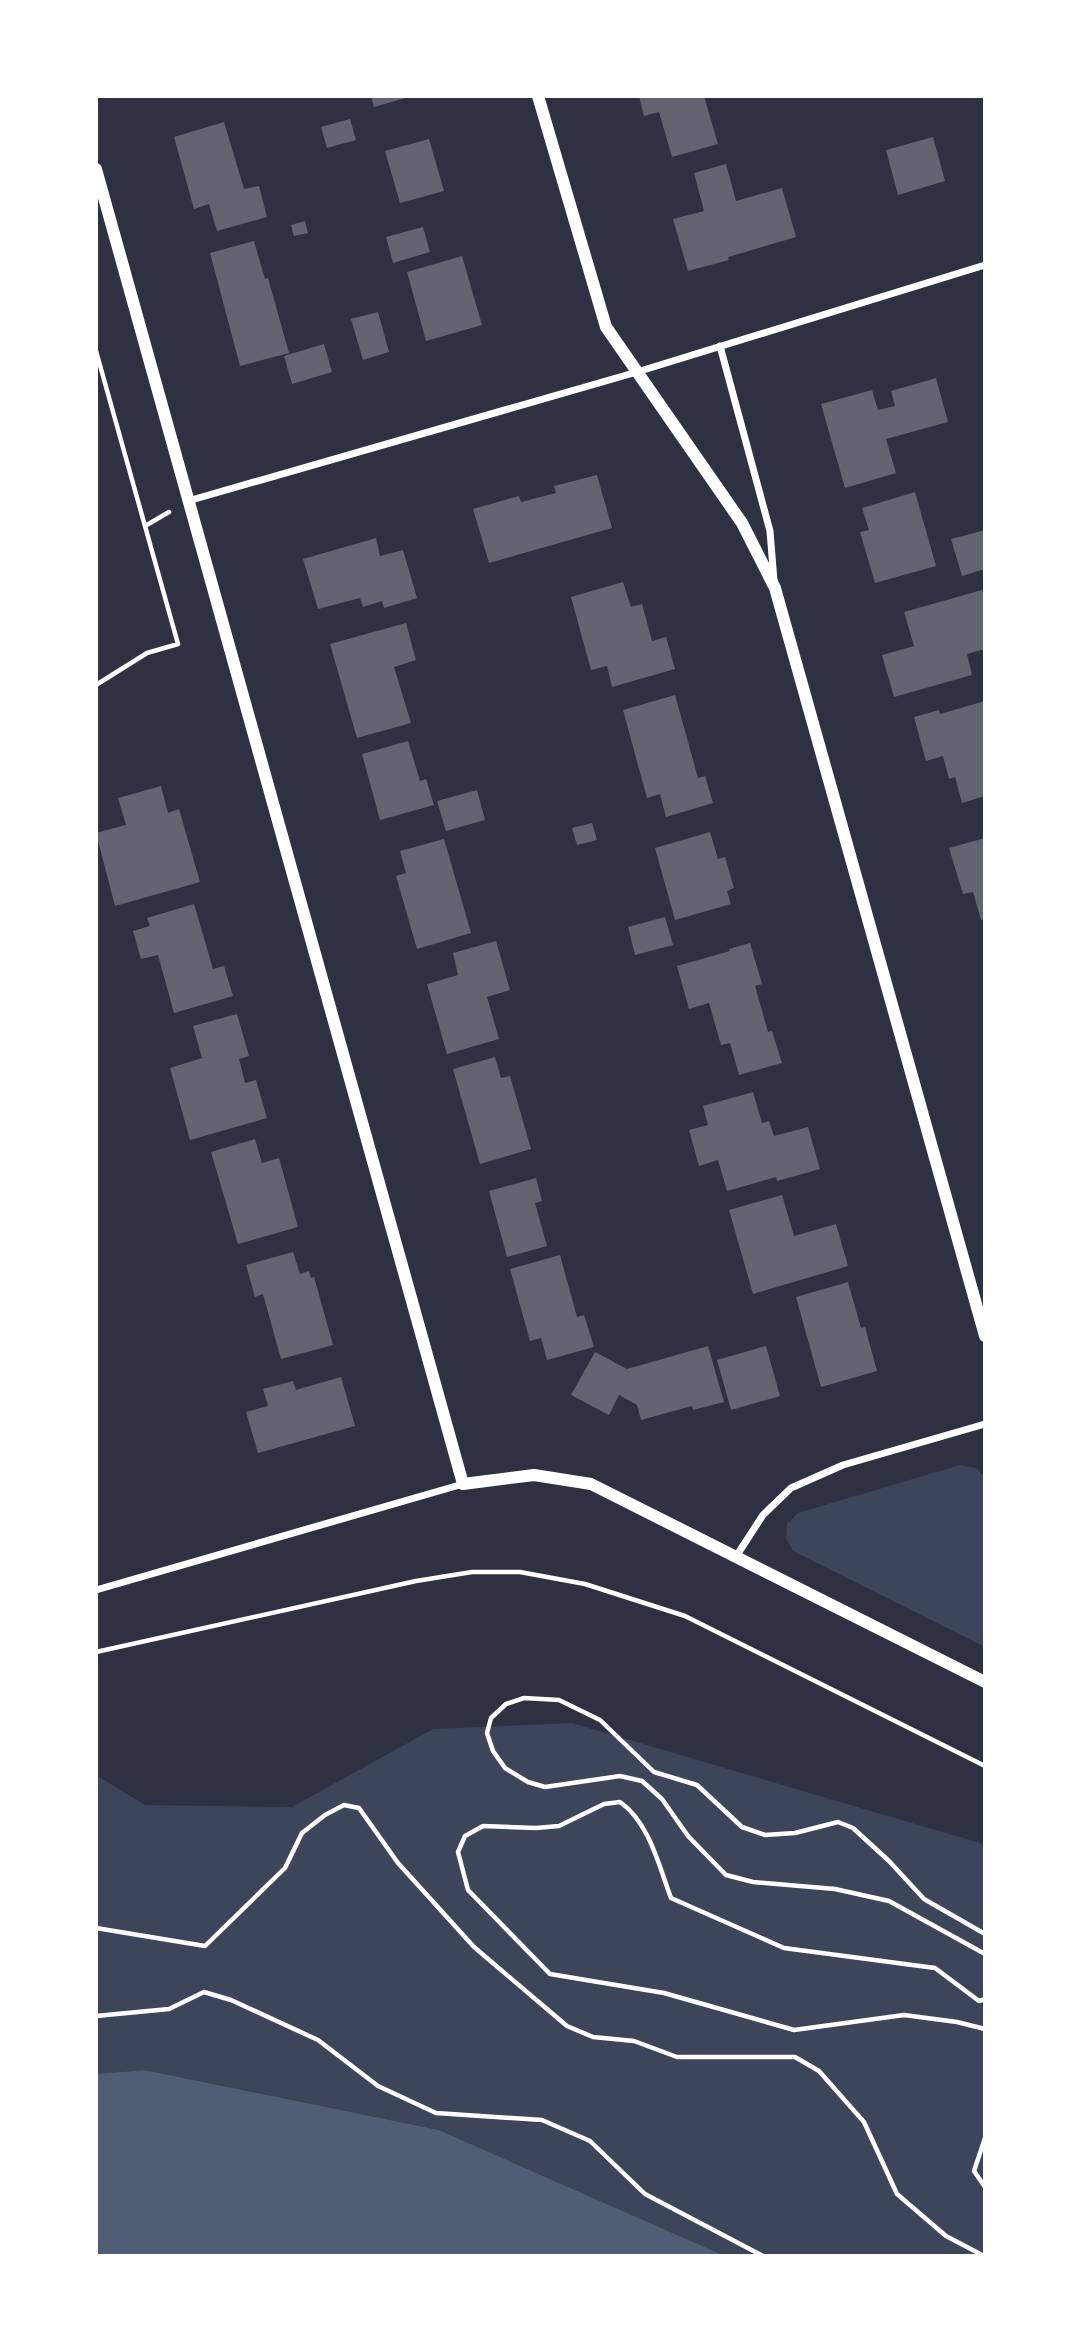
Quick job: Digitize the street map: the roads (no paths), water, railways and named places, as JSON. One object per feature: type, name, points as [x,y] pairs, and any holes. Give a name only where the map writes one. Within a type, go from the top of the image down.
[{"type":"street","points":[[538,96],[606,327],[742,523],[775,588]]},
{"type":"street","points":[[96,169],[463,1484]]},
{"type":"street","points":[[188,501],[637,372],[985,265]]},
{"type":"street","points":[[720,346],[770,531],[775,588],[985,1336]]},
{"type":"street","points":[[737,1555],[763,1516],[791,1488],[842,1465],[985,1424]]},
{"type":"street","points":[[96,1590],[463,1484],[534,1475],[592,1484],[985,1682]]}]
